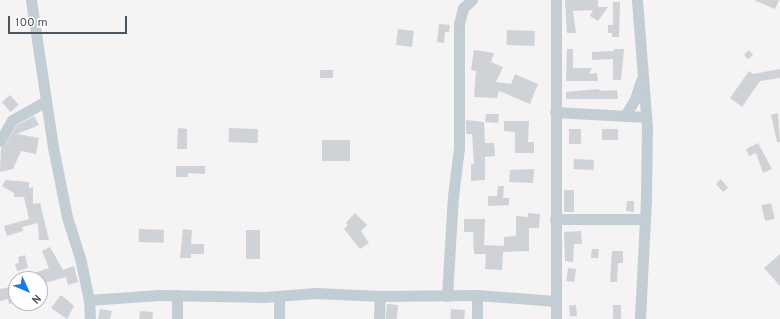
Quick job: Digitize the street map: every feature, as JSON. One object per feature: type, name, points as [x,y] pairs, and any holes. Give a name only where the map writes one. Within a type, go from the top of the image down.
[{"type":"street","points":[[31,0],[46,101],[67,217],[80,258],[89,300],[90,319]]},
{"type":"street","points":[[447,296],[453,196],[459,148],[459,24],[463,8],[472,0]]},
{"type":"street","points":[[556,0],[556,319]]},
{"type":"street","points":[[637,0],[646,117],[645,219],[640,319]]},
{"type":"street","points":[[626,114],[638,93],[643,70]]},
{"type":"street","points":[[0,141],[12,120],[46,101]]},
{"type":"street","points":[[555,112],[626,114],[646,117]]},
{"type":"street","points":[[555,219],[645,219]]},
{"type":"street","points":[[89,300],[177,295],[279,296],[316,293],[380,296],[477,295],[556,301]]},
{"type":"street","points":[[177,295],[177,319]]},
{"type":"street","points":[[477,295],[477,319]]},
{"type":"street","points":[[279,296],[279,319]]},
{"type":"street","points":[[379,319],[380,296]]},
{"type":"building","points":[[565,0],[598,0],[598,7],[608,7],[598,21],[590,16],[593,10],[573,11],[576,33],[567,33]]},
{"type":"building","points":[[754,0],[779,0],[775,9]]},
{"type":"building","points":[[613,2],[620,2],[619,37],[612,37],[612,33],[608,33],[608,25],[613,25]]},
{"type":"building","points":[[439,24],[450,25],[449,32],[445,32],[444,43],[437,42]]},
{"type":"building","points":[[398,29],[414,31],[412,47],[396,45]]},
{"type":"building","points":[[507,30],[535,31],[534,46],[506,45]]},
{"type":"building","points":[[567,49],[573,49],[573,68],[592,68],[589,74],[597,73],[598,81],[566,81]]},
{"type":"building","points":[[614,49],[624,49],[621,80],[613,80],[613,59],[592,60],[592,52],[614,51]]},
{"type":"building","points":[[474,50],[494,53],[491,62],[503,67],[496,82],[511,84],[515,74],[538,84],[530,104],[499,91],[497,98],[474,97],[476,71],[471,70]]},
{"type":"building","points":[[749,50],[753,55],[748,59],[744,55]]},
{"type":"building","points":[[780,69],[780,78],[760,81],[742,107],[730,98],[749,71],[753,74]]},
{"type":"building","points":[[320,70],[333,70],[333,78],[320,78]]},
{"type":"building","points":[[599,89],[600,91],[617,90],[618,99],[566,99],[566,92]]},
{"type":"building","points":[[10,95],[19,105],[11,112],[2,102]]},
{"type":"building","points":[[778,113],[780,142],[777,142],[771,115]]},
{"type":"building","points":[[486,114],[499,114],[498,123],[485,122]]},
{"type":"building","points":[[34,116],[39,125],[17,134],[39,138],[36,154],[21,151],[13,169],[0,172],[1,148],[6,144],[17,125]]},
{"type":"building","points":[[466,120],[484,122],[485,143],[494,143],[495,156],[485,157],[485,180],[471,181],[471,164],[474,164],[472,134],[466,134]]},
{"type":"building","points":[[504,121],[529,121],[528,142],[534,142],[534,153],[515,153],[515,132],[504,131]]},
{"type":"building","points":[[178,128],[187,129],[187,149],[177,149]]},
{"type":"building","points":[[229,128],[258,129],[257,143],[229,142]]},
{"type":"building","points":[[569,129],[581,129],[581,144],[569,144]]},
{"type":"building","points":[[602,129],[618,129],[618,140],[602,140]]},
{"type":"building","points":[[322,140],[350,140],[350,161],[322,161]]},
{"type":"building","points":[[758,143],[772,169],[763,173],[756,153],[749,156],[746,149]]},
{"type":"building","points":[[574,159],[594,160],[593,170],[573,169]]},
{"type":"building","points":[[176,166],[205,166],[205,174],[188,173],[188,177],[176,177]]},
{"type":"building","points":[[534,169],[533,183],[509,182],[510,170]]},
{"type":"building","points":[[721,179],[728,188],[723,192],[716,184]]},
{"type":"building","points":[[6,180],[29,182],[29,188],[33,187],[33,204],[40,203],[49,240],[39,240],[38,223],[22,227],[23,231],[7,236],[4,226],[29,219],[24,197],[14,197],[14,193],[2,186]]},
{"type":"building","points":[[498,186],[504,186],[503,198],[509,198],[509,205],[488,206],[488,196],[497,196]]},
{"type":"building","points":[[564,190],[574,190],[574,212],[564,212]]},
{"type":"building","points":[[627,201],[634,201],[634,212],[626,211]]},
{"type":"building","points":[[771,203],[775,219],[765,221],[761,205]]},
{"type":"building","points":[[355,213],[367,225],[361,231],[369,243],[360,249],[344,229],[348,225],[346,223]]},
{"type":"building","points":[[528,213],[540,214],[539,228],[529,228],[529,251],[503,252],[502,270],[485,269],[486,254],[474,254],[473,232],[464,232],[464,219],[485,219],[484,245],[504,246],[504,237],[516,236],[516,216],[528,217]]},
{"type":"building","points":[[139,229],[164,230],[164,243],[139,242]]},
{"type":"building","points":[[183,229],[192,230],[191,244],[204,244],[204,254],[191,254],[191,258],[180,258]]},
{"type":"building","points":[[246,230],[260,230],[260,259],[246,259]]},
{"type":"building","points":[[581,231],[582,244],[574,244],[573,262],[565,261],[564,232]]},
{"type":"building","points":[[50,247],[63,270],[74,266],[78,282],[68,285],[66,277],[48,282],[48,271],[40,271],[49,268],[42,251]]},
{"type":"building","points":[[592,249],[599,249],[598,258],[591,258]]},
{"type":"building","points":[[612,251],[623,251],[623,263],[618,263],[617,282],[610,282]]},
{"type":"building","points":[[780,254],[780,286],[764,268]]},
{"type":"building","points":[[25,255],[28,268],[17,271],[15,264],[19,263],[18,257]]},
{"type":"building","points":[[568,268],[576,269],[574,282],[566,281]]},
{"type":"building","points":[[8,287],[8,299],[0,301],[0,289]]},
{"type":"building","points":[[61,295],[74,306],[67,319],[51,308]]},
{"type":"building","points":[[387,304],[398,305],[397,319],[386,319]]},
{"type":"building","points":[[576,305],[577,316],[570,317],[569,306]]},
{"type":"building","points":[[613,305],[621,305],[621,319],[613,319]]},
{"type":"building","points":[[100,309],[112,311],[110,319],[98,319]]},
{"type":"building","points":[[451,309],[465,310],[464,319],[450,319]]},
{"type":"building","points":[[140,311],[153,312],[152,319],[139,319]]}]
